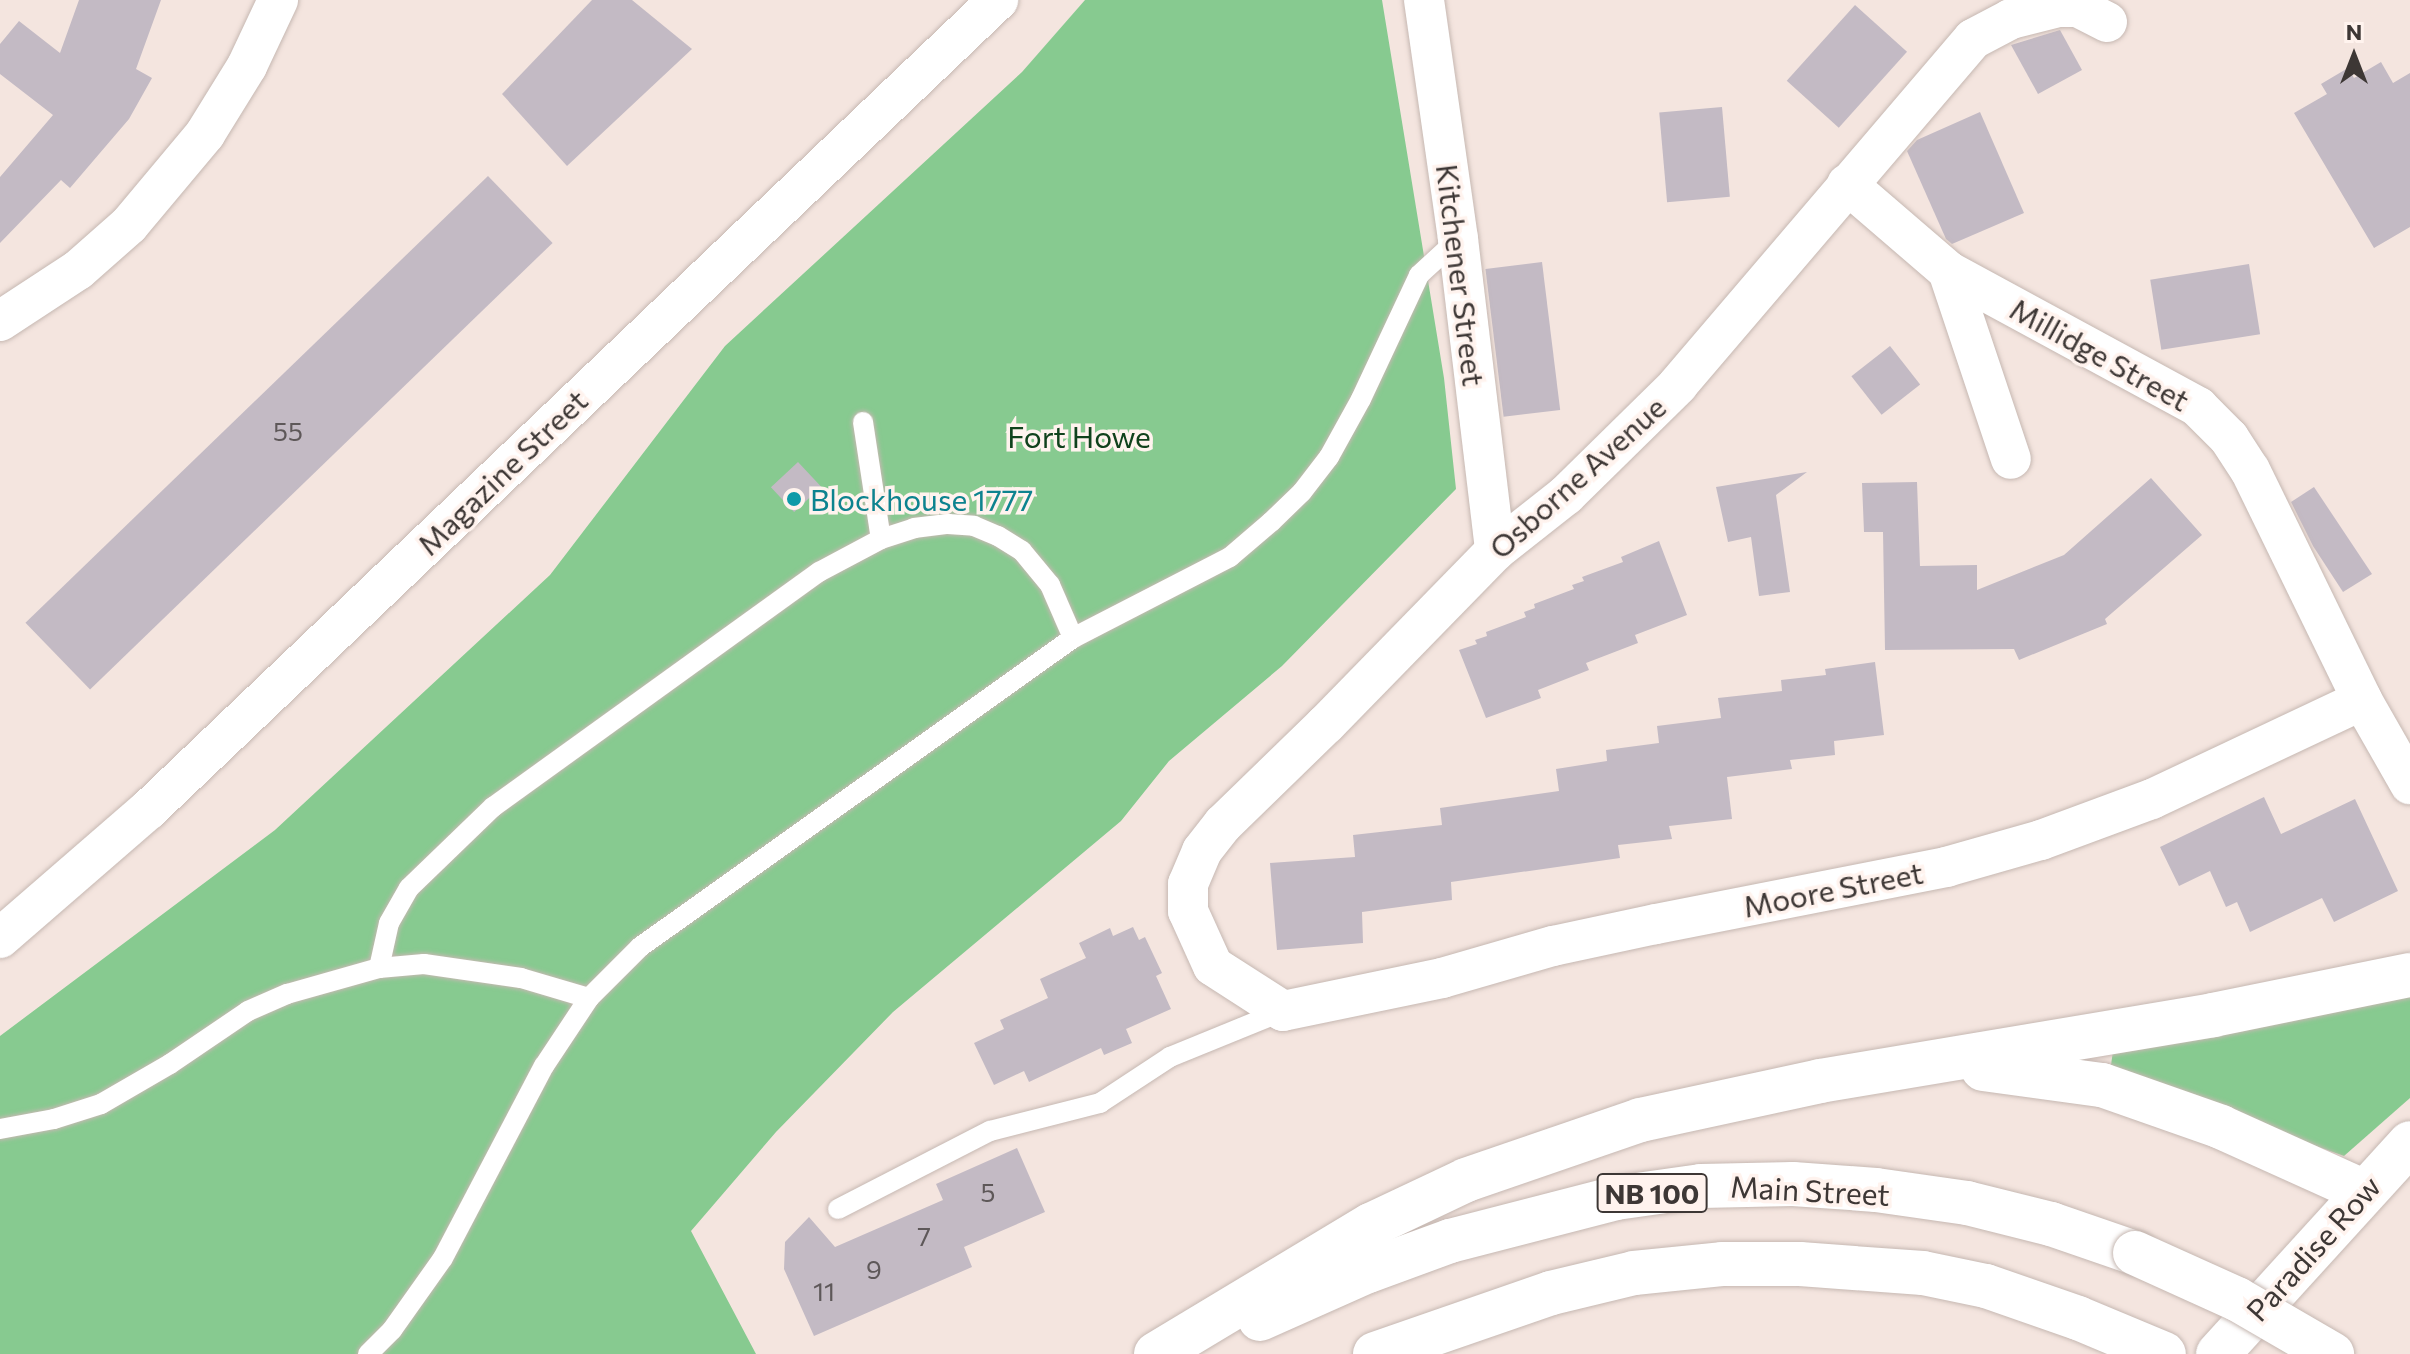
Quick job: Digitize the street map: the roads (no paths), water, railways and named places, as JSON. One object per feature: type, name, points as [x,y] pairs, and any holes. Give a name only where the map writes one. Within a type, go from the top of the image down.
[{"type":"main road","points":[[1156,1354],[1371,1225],[1466,1180],[1640,1120],[1713,1102],[2213,1015],[2410,975]]},
{"type":"main road","points":[[1929,1063],[2102,1085],[2221,1127],[2363,1191]]},
{"type":"main road","name":"Paradise Row","points":[[2218,1354],[2363,1191],[2410,1143]]},
{"type":"main road","name":"Main Street","points":[[1190,1354],[1354,1277],[1450,1241],[1616,1198],[1701,1186],[1793,1184],[1876,1190],[1967,1203],[2051,1224],[2135,1253],[2237,1299],[2332,1354]]},
{"type":"main road","points":[[1375,1354],[1468,1319],[1551,1293],[1634,1273],[1722,1264],[1800,1264],[1923,1273],[1986,1286],[2078,1318],[2164,1354]]},
{"type":"street","points":[[0,321],[78,270],[129,225],[205,134],[247,66],[278,0]]},
{"type":"street","name":"Magazine Street","points":[[0,938],[149,809],[998,0]]},
{"type":"street","name":"Kitchener Street","points":[[1424,0],[1458,239],[1495,551]]},
{"type":"street","name":"Osborne Avenue","points":[[1283,1011],[1213,966],[1188,911],[1188,884],[1202,851],[1233,813],[1326,724],[1495,551],[1566,495],[1678,385],[1973,39],[2011,19],[2058,7],[2078,7],[2107,22]]},
{"type":"street","name":"Millidge Street","points":[[1847,184],[1948,271],[2198,407],[2229,438],[2250,470],[2362,700],[2410,784]]},
{"type":"street","points":[[1948,271],[2011,459]]},
{"type":"street","name":"Moore Street","points":[[1283,1011],[1442,978],[1553,946],[1946,867],[2041,840],[2152,799],[2362,700]]},
{"type":"lane","points":[[368,1354],[392,1330],[443,1258],[544,1066],[589,998],[640,947],[1073,638],[1230,557],[1302,492],[1329,457],[1361,399],[1419,275],[1458,239]]},
{"type":"lane","points":[[863,422],[881,539]]},
{"type":"lane","points":[[379,968],[389,923],[409,888],[493,807],[819,572],[881,539],[914,528],[948,524],[974,526],[998,536],[1022,551],[1050,585],[1073,638]]},
{"type":"lane","points":[[0,1129],[54,1119],[101,1104],[157,1072],[248,1011],[299,990],[379,968],[438,966],[521,978],[589,998]]},
{"type":"lane","points":[[838,1209],[1003,1126],[1100,1103],[1170,1057],[1283,1011]]},
{"type":"place","name":"Blockhouse 1777","points":[[794,499]]},
{"type":"park label","name":"Fort Howe","points":[[1079,436]]}]
